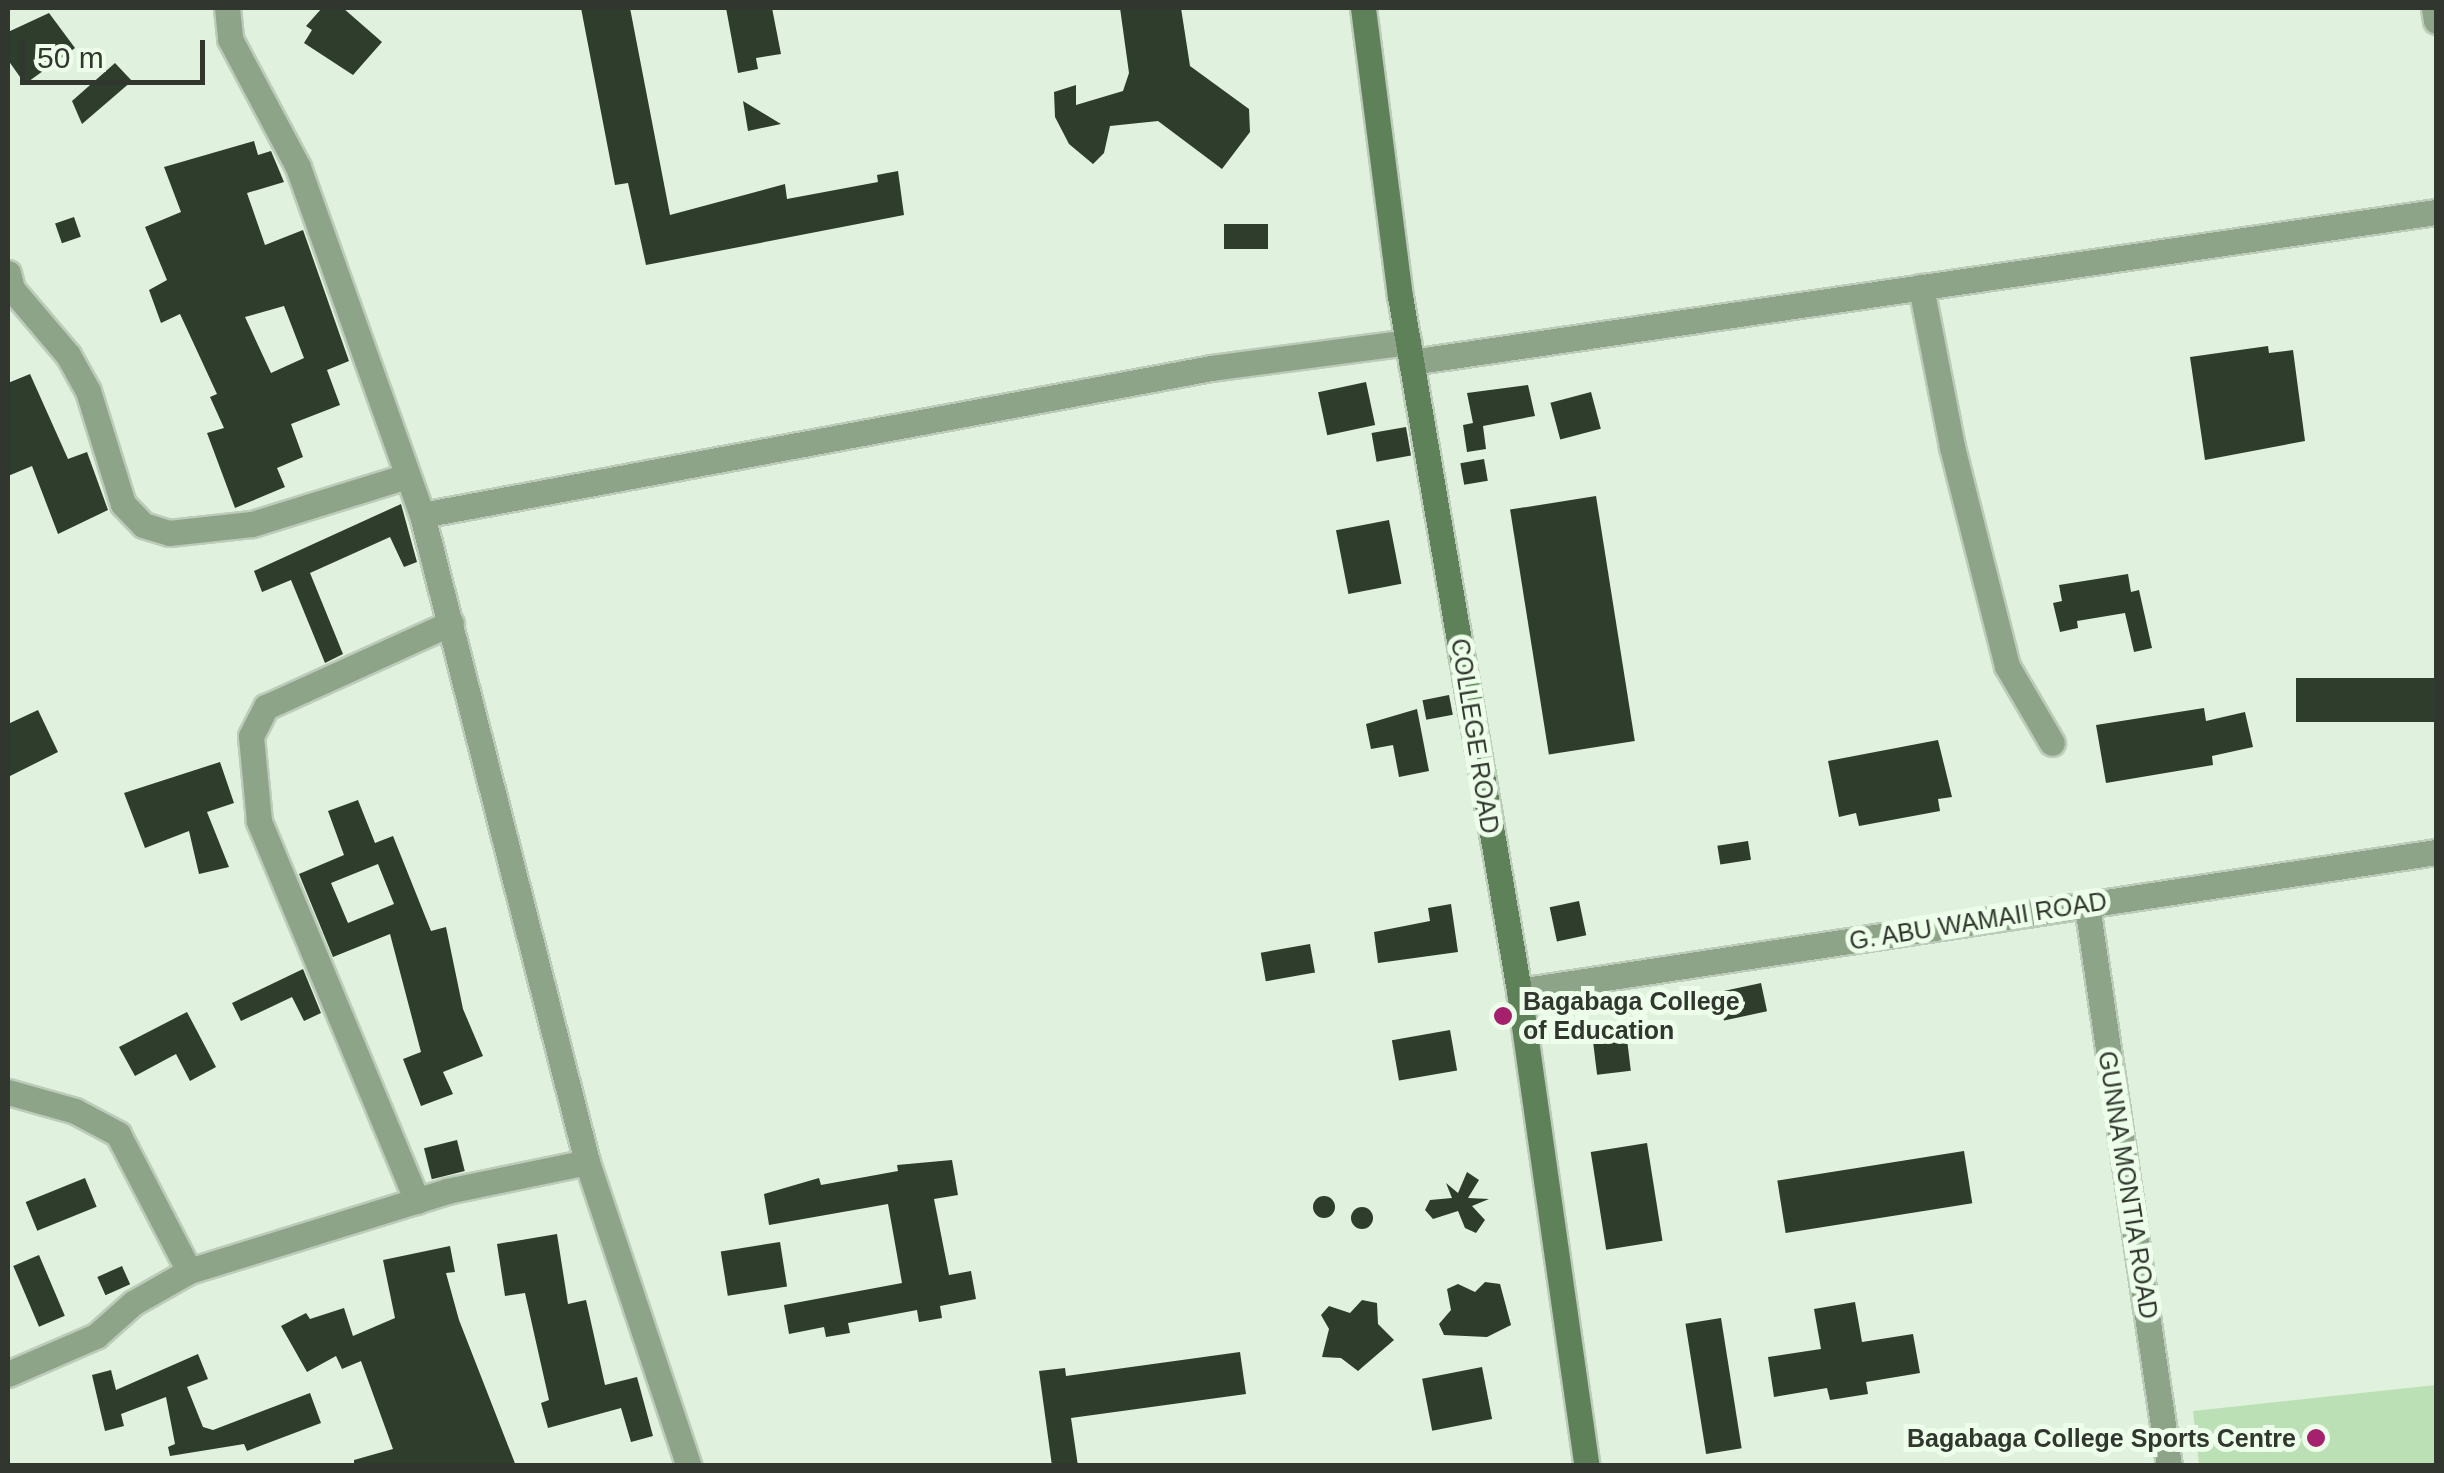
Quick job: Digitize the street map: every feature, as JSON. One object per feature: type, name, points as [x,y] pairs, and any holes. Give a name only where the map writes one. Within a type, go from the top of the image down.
[{"type":"street","points":[[227,8],[230,39],[298,167],[422,514],[588,1162],[689,1466]]},
{"type":"street","name":"COLLEGE ROAD","points":[[1363,8],[1409,352],[1518,991],[1586,1466]]},
{"type":"street","points":[[2434,8],[2436,21]]},
{"type":"street","points":[[422,514],[1210,368],[1409,352],[1920,288],[2436,212]]},
{"type":"street","points":[[8,273],[12,288],[68,355],[88,391],[123,504],[143,526],[169,533],[252,524],[408,476]]},
{"type":"street","points":[[1920,288],[2007,666],[2052,743]]},
{"type":"street","points":[[417,1201],[259,820],[251,736],[266,707],[450,623]]},
{"type":"street","name":"G. ABU WAMAII ROAD","points":[[1518,991],[2436,852]]},
{"type":"street","name":"GUNNA MONTIA ROAD","points":[[2087,905],[2169,1466]]},
{"type":"street","points":[[8,1092],[74,1111],[118,1134],[188,1271]]},
{"type":"street","points":[[8,1374],[96,1336],[133,1304],[188,1271],[417,1201],[588,1162]]},
{"type":"green space","name":"Bagabaga College Sports Centre","points":[[2436,1385],[2436,1465],[2199,1465],[2193,1411]]},
{"type":"building","points":[[322,8],[343,8],[382,42],[353,75],[304,43],[312,30],[306,26]]},
{"type":"building","points":[[581,8],[630,8],[670,215],[785,184],[787,199],[878,182],[877,175],[898,171],[904,215],[646,265],[628,183],[615,185]]},
{"type":"building","points":[[726,8],[772,8],[781,54],[756,58],[758,69],[738,73]]},
{"type":"building","points":[[1120,8],[1181,8],[1190,66],[1249,109],[1250,132],[1222,169],[1158,121],[1110,126],[1104,153],[1093,164],[1069,144],[1055,117],[1054,92],[1076,85],[1076,105],[1123,91],[1129,73]]},
{"type":"building","points":[[49,13],[75,48],[25,84],[8,60],[8,32]]},
{"type":"building","points":[[115,63],[132,81],[82,124],[72,101]]},
{"type":"building","points":[[743,101],[781,124],[748,131]]},
{"type":"building","points":[[254,141],[258,155],[271,151],[284,182],[247,193],[265,245],[303,230],[349,361],[327,370],[340,405],[291,424],[303,457],[277,468],[285,487],[235,508],[207,433],[224,428],[210,397],[217,394],[180,314],[161,323],[149,290],[167,280],[145,227],[181,212],[164,167]],"holes":[[[284,306],[304,358],[271,373],[245,317]]]},
{"type":"building","points":[[74,217],[81,237],[62,243],[55,224]]},
{"type":"building","points":[[1224,224],[1268,224],[1268,249],[1224,249]]},
{"type":"building","points":[[2268,346],[2269,353],[2293,350],[2305,441],[2205,460],[2190,357]]},
{"type":"building","points":[[30,374],[68,459],[87,452],[108,510],[58,534],[32,466],[8,476],[8,383]]},
{"type":"building","points":[[1366,382],[1375,425],[1327,435],[1318,392]]},
{"type":"building","points":[[1528,385],[1535,416],[1483,426],[1486,449],[1467,452],[1463,425],[1473,423],[1467,393]]},
{"type":"building","points":[[1591,392],[1601,429],[1560,440],[1550,403]]},
{"type":"building","points":[[1406,427],[1411,456],[1377,462],[1372,433]]},
{"type":"building","points":[[1484,459],[1488,481],[1464,485],[1460,463]]},
{"type":"building","points":[[1596,496],[1635,741],[1549,755],[1510,510]]},
{"type":"building","points":[[401,504],[417,562],[404,567],[390,537],[310,573],[343,654],[325,663],[291,580],[262,592],[254,571]]},
{"type":"building","points":[[1389,520],[1401,584],[1348,594],[1336,530]]},
{"type":"building","points":[[2128,574],[2131,592],[2139,590],[2152,648],[2134,652],[2125,613],[2077,621],[2078,628],[2060,632],[2053,603],[2062,601],[2059,585]]},
{"type":"building","points":[[2296,678],[2436,678],[2436,722],[2296,722]]},
{"type":"building","points":[[1449,695],[1453,715],[1426,720],[1422,700]]},
{"type":"building","points":[[2204,708],[2206,721],[2245,712],[2253,747],[2212,756],[2213,765],[2106,783],[2096,725]]},
{"type":"building","points":[[1417,709],[1429,771],[1399,777],[1393,745],[1371,749],[1366,724]]},
{"type":"building","points":[[38,710],[58,752],[8,777],[8,724]]},
{"type":"building","points":[[1938,740],[1952,797],[1938,799],[1940,811],[1859,826],[1856,813],[1839,817],[1828,761]]},
{"type":"building","points":[[220,762],[234,803],[207,812],[229,867],[199,874],[189,831],[145,848],[124,793]]},
{"type":"building","points":[[358,800],[375,843],[393,836],[431,931],[446,927],[463,1009],[483,1056],[443,1072],[453,1094],[421,1106],[403,1059],[421,1052],[390,934],[333,957],[299,874],[344,855],[328,811]],"holes":[[[378,864],[394,904],[348,923],[331,883]]]},
{"type":"building","points":[[1748,841],[1751,860],[1720,865],[1717,846]]},
{"type":"building","points":[[1579,901],[1586,935],[1557,941],[1550,907]]},
{"type":"building","points":[[1451,904],[1458,952],[1378,963],[1374,932],[1430,921],[1428,908]]},
{"type":"building","points":[[1310,944],[1315,973],[1266,981],[1261,953]]},
{"type":"building","points":[[303,969],[321,1013],[304,1021],[292,997],[241,1021],[232,1003]]},
{"type":"building","points":[[1761,983],[1767,1011],[1724,1021],[1718,992]]},
{"type":"building","points":[[187,1012],[216,1067],[190,1081],[176,1054],[135,1076],[119,1047]]},
{"type":"building","points":[[1625,1023],[1631,1071],[1597,1075],[1591,1027]]},
{"type":"building","points":[[1450,1030],[1457,1070],[1399,1081],[1392,1040]]},
{"type":"building","points":[[457,1140],[465,1171],[432,1179],[424,1148]]},
{"type":"building","points":[[1647,1143],[1662,1241],[1606,1250],[1591,1152]]},
{"type":"building","points":[[1964,1151],[1972,1203],[1786,1233],[1777,1181]]},
{"type":"building","points":[[952,1160],[958,1195],[934,1199],[949,1275],[971,1271],[976,1299],[940,1306],[942,1318],[919,1322],[917,1310],[848,1323],[850,1333],[826,1337],[824,1327],[789,1334],[784,1305],[902,1283],[888,1204],[769,1225],[764,1194],[819,1178],[821,1185],[898,1171],[897,1165]]},
{"type":"building","points":[[1467,1172],[1479,1180],[1468,1198],[1489,1199],[1472,1206],[1485,1220],[1476,1233],[1465,1228],[1458,1211],[1433,1219],[1425,1210],[1430,1200],[1452,1198],[1446,1183],[1458,1193]]},
{"type":"building","points":[[85,1178],[97,1207],[37,1231],[26,1202]]},
{"type":"building","points":[[1324,1196],[1332,1199],[1332,1215],[1324,1218],[1316,1215],[1313,1207],[1316,1199]]},
{"type":"building","points":[[1362,1207],[1370,1210],[1370,1226],[1362,1229],[1354,1226],[1351,1218],[1354,1210]]},
{"type":"building","points":[[557,1234],[568,1304],[586,1300],[605,1385],[637,1377],[653,1436],[631,1442],[621,1408],[548,1428],[541,1403],[549,1400],[525,1293],[505,1296],[497,1244]]},
{"type":"building","points":[[780,1242],[787,1286],[728,1296],[721,1251]]},
{"type":"building","points":[[450,1246],[455,1272],[446,1273],[459,1320],[516,1466],[354,1466],[354,1460],[393,1449],[361,1361],[342,1369],[336,1356],[307,1372],[281,1326],[306,1313],[310,1319],[344,1308],[353,1336],[395,1318],[383,1260]]},
{"type":"building","points":[[39,1255],[65,1316],[39,1327],[13,1266]]},
{"type":"building","points":[[122,1266],[130,1284],[105,1295],[97,1277]]},
{"type":"building","points":[[1485,1282],[1500,1284],[1511,1325],[1487,1337],[1444,1335],[1439,1324],[1451,1310],[1447,1289],[1458,1284],[1475,1292]]},
{"type":"building","points":[[1362,1300],[1377,1303],[1378,1324],[1394,1340],[1358,1371],[1341,1358],[1322,1357],[1329,1329],[1321,1315],[1329,1306],[1350,1313]]},
{"type":"building","points":[[1855,1302],[1862,1342],[1913,1334],[1920,1373],[1866,1382],[1868,1394],[1830,1400],[1827,1388],[1774,1397],[1768,1357],[1821,1349],[1814,1309]]},
{"type":"building","points":[[1721,1318],[1742,1448],[1706,1454],[1685,1324]]},
{"type":"building","points":[[1240,1352],[1246,1394],[1071,1418],[1078,1466],[1052,1466],[1039,1371],[1065,1368],[1066,1376]]},
{"type":"building","points":[[198,1354],[208,1379],[187,1387],[203,1427],[213,1430],[310,1393],[321,1423],[247,1451],[244,1444],[170,1456],[168,1447],[175,1444],[166,1397],[121,1414],[124,1426],[105,1431],[92,1375],[111,1370],[116,1390]]},
{"type":"building","points":[[1482,1367],[1492,1419],[1432,1431],[1422,1379]]},
{"type":"place","name":"Bagabaga College of Education","points":[[1503,1016]]},
{"type":"place","name":"Bagabaga College Sports Centre","points":[[2316,1438]]}]
